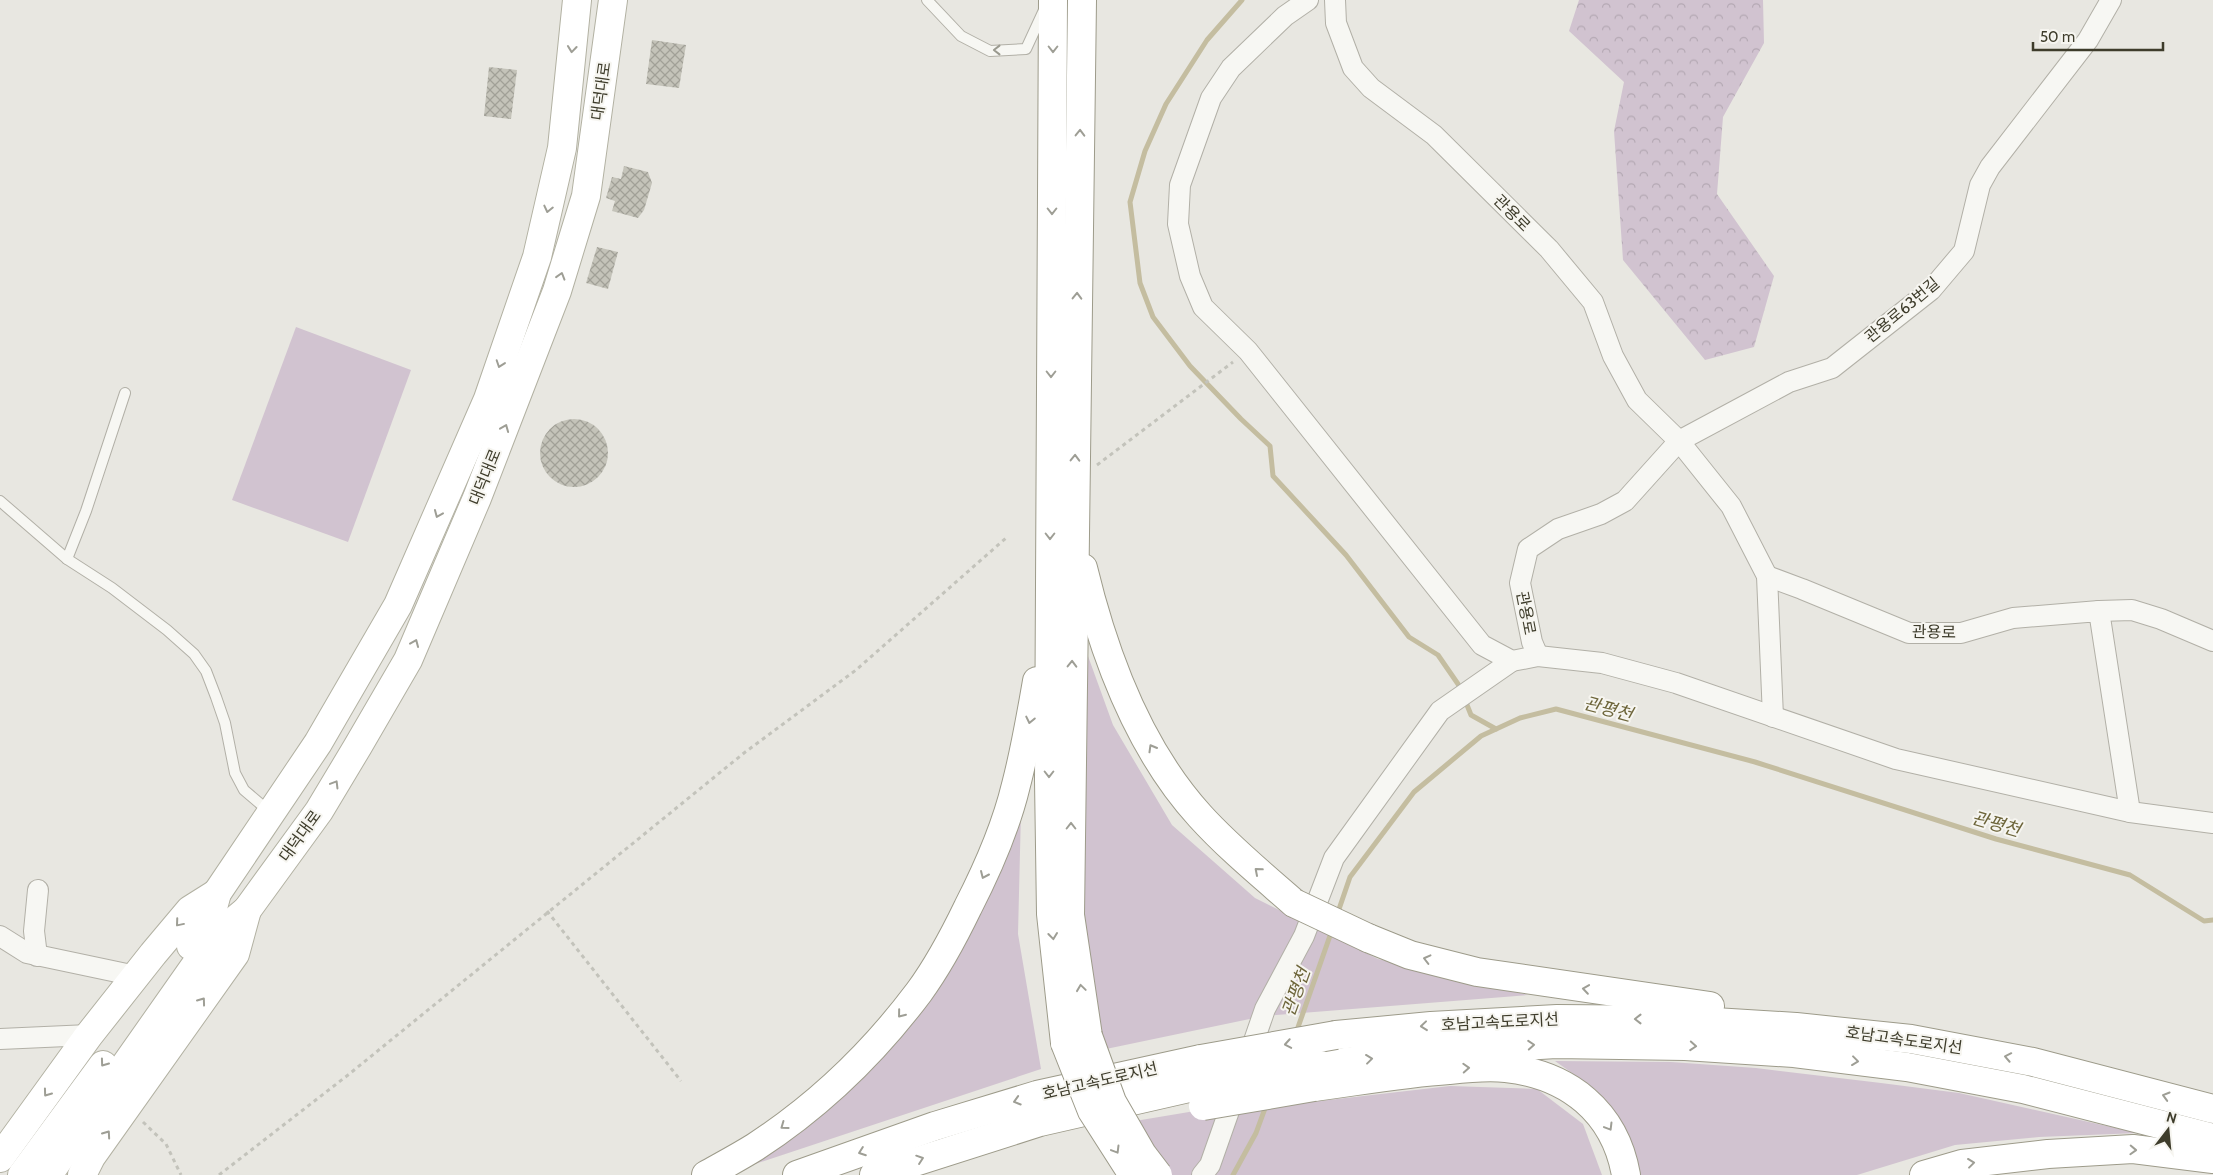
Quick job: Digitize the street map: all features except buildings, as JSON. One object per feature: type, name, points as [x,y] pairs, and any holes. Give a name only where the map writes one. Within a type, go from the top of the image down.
[{"type":"main road","name":"대덕대로","points":[[22,1175],[209,923],[217,893],[318,743],[398,605],[488,399],[538,257],[560,157],[577,0]]},
{"type":"main road","name":"대덕대로","points":[[48,1175],[216,936],[247,910],[319,811],[408,660],[477,498],[557,291],[586,196],[613,0]]},
{"type":"main road","points":[[1053,0],[1050,585],[1051,914],[1092,1110],[1133,1175]]},
{"type":"main road","points":[[1082,0],[1070,915],[1077,1040],[1142,1154],[1158,1175]]},
{"type":"main road","points":[[1074,507],[1080,557],[1100,632],[1114,670],[1151,747],[1198,815],[1225,842],[1294,903],[1368,938],[1410,955],[1477,972],[1766,1014],[1911,1039]]},
{"type":"main road","points":[[706,1175],[755,1147],[795,1118],[834,1085],[876,1044],[920,991],[955,933],[984,876],[1002,832],[1016,785],[1042,654],[1050,585]]},
{"type":"main road","name":"대덕대로","points":[[0,1158],[89,1034],[190,910],[217,893]]},
{"type":"main road","name":"대덕대로","points":[[82,1175],[91,1157],[235,954],[247,910]]},
{"type":"main road","name":"호남고속도로지선","points":[[797,1175],[935,1126],[1037,1095],[1202,1083],[1336,1035],[1432,1026],[1557,1019],[1691,1020],[1796,1027],[1911,1039],[2033,1062],[2213,1109]]},
{"type":"main road","name":"호남고속도로지선","points":[[1317,1076],[1427,1052],[1556,1044],[1685,1046],[1794,1054],[1907,1067],[2023,1089],[2213,1138]]},
{"type":"main road","points":[[874,1175],[988,1137],[1025,1140],[1162,1111],[1202,1083],[1466,1068],[1505,1068],[1530,1073],[1553,1080],[1574,1091],[1603,1117],[1616,1138],[1623,1156],[1626,1175]]},
{"type":"main road","points":[[1924,1175],[1962,1164],[2048,1154],[2133,1149],[2213,1159]]},
{"type":"street","points":[[1308,0],[1285,16],[1231,68],[1211,98],[1180,185],[1178,224],[1190,276],[1203,307],[1248,351],[1482,645],[1505,664]]},
{"type":"street","name":"관용로","points":[[1335,0],[1336,23],[1352,68],[1371,88],[1434,135],[1549,249],[1593,302],[1613,356],[1637,400],[1678,441],[1732,506],[1767,576],[1802,588],[1909,633],[1961,633],[2013,618],[2132,610],[2161,619],[2213,641]]},
{"type":"street","name":"관용로63번길","points":[[1678,441],[1789,382],[1832,368],[1932,290],[1964,250],[1980,185],[1990,167],[2088,40],[2111,0]]},
{"type":"street","name":"관용로","points":[[1538,656],[1532,642],[1520,583],[1528,549],[1558,528],[1601,514],[1625,501],[1678,441]]},
{"type":"street","points":[[1767,576],[1773,717]]},
{"type":"street","points":[[2099,611],[2130,812]]},
{"type":"street","points":[[1202,1175],[1210,1165],[1265,1009],[1304,936],[1334,858],[1440,711],[1505,664],[1538,656],[1602,663],[1676,683],[1896,759],[2130,812],[2213,823]]},
{"type":"street","points":[[37,956],[34,930],[38,890]]},
{"type":"street","points":[[0,936],[27,953],[37,956],[136,976]]},
{"type":"street","points":[[0,1039],[89,1034]]},
{"type":"lane","points":[[927,0],[960,36],[990,51],[1026,49],[1049,0]]},
{"type":"lane","points":[[67,559],[86,511],[124,393]]},
{"type":"lane","points":[[0,501],[67,559],[112,588],[167,630],[194,654],[206,671],[225,723],[235,773],[244,790],[271,813]]},
{"type":"path","points":[[1096,466],[1235,361]]},
{"type":"path","points":[[219,1175],[348,1075],[744,753],[856,670],[1006,538]]},
{"type":"path","points":[[548,911],[681,1081]]},
{"type":"path","points":[[125,1108],[139,1118],[166,1144],[182,1175]]},
{"type":"green space","points":[[1579,0],[1763,0],[1764,43],[1723,117],[1717,194],[1774,276],[1754,347],[1705,360],[1623,260],[1614,131],[1624,82],[1569,31]]},
{"type":"green space","points":[[296,327],[411,370],[348,542],[232,500]]},
{"type":"green space","points":[[1080,634],[1113,725],[1172,825],[1255,898],[1378,959],[1528,995],[1264,1016],[1106,1049],[1091,984],[1080,914]]},
{"type":"green space","points":[[1021,811],[1018,934],[1041,1069],[743,1168],[913,1020]]},
{"type":"green space","points":[[1555,1061],[1671,1062],[1756,1068],[1881,1083],[1959,1093],[2138,1133],[2039,1137],[1955,1145],[1857,1175],[1633,1175],[1625,1137],[1596,1090]]},
{"type":"green space","points":[[1450,1086],[1537,1089],[1583,1124],[1602,1175],[1208,1175],[1233,1111]]},
{"type":"green space","points":[[1225,1106],[1205,1163],[1193,1175],[1168,1175],[1129,1122]]},
{"type":"waterway","points":[[1242,0],[1207,40],[1166,104],[1145,151],[1130,202],[1140,283],[1153,317],[1190,366],[1270,446],[1273,476],[1346,555],[1409,637],[1438,655],[1462,692]]},
{"type":"waterway","points":[[1465,700],[1471,715],[1496,729]]},
{"type":"waterway","name":"관평천","points":[[1337,915],[1350,877],[1414,792],[1481,736],[1520,718],[1556,709],[1755,762],[1996,839],[2130,875],[2204,921],[2213,920]]},
{"type":"waterway","name":"관평천","points":[[1296,1033],[1332,930]]},
{"type":"waterway","name":"관평천","points":[[1233,1175],[1256,1133],[1267,1103]]}]
